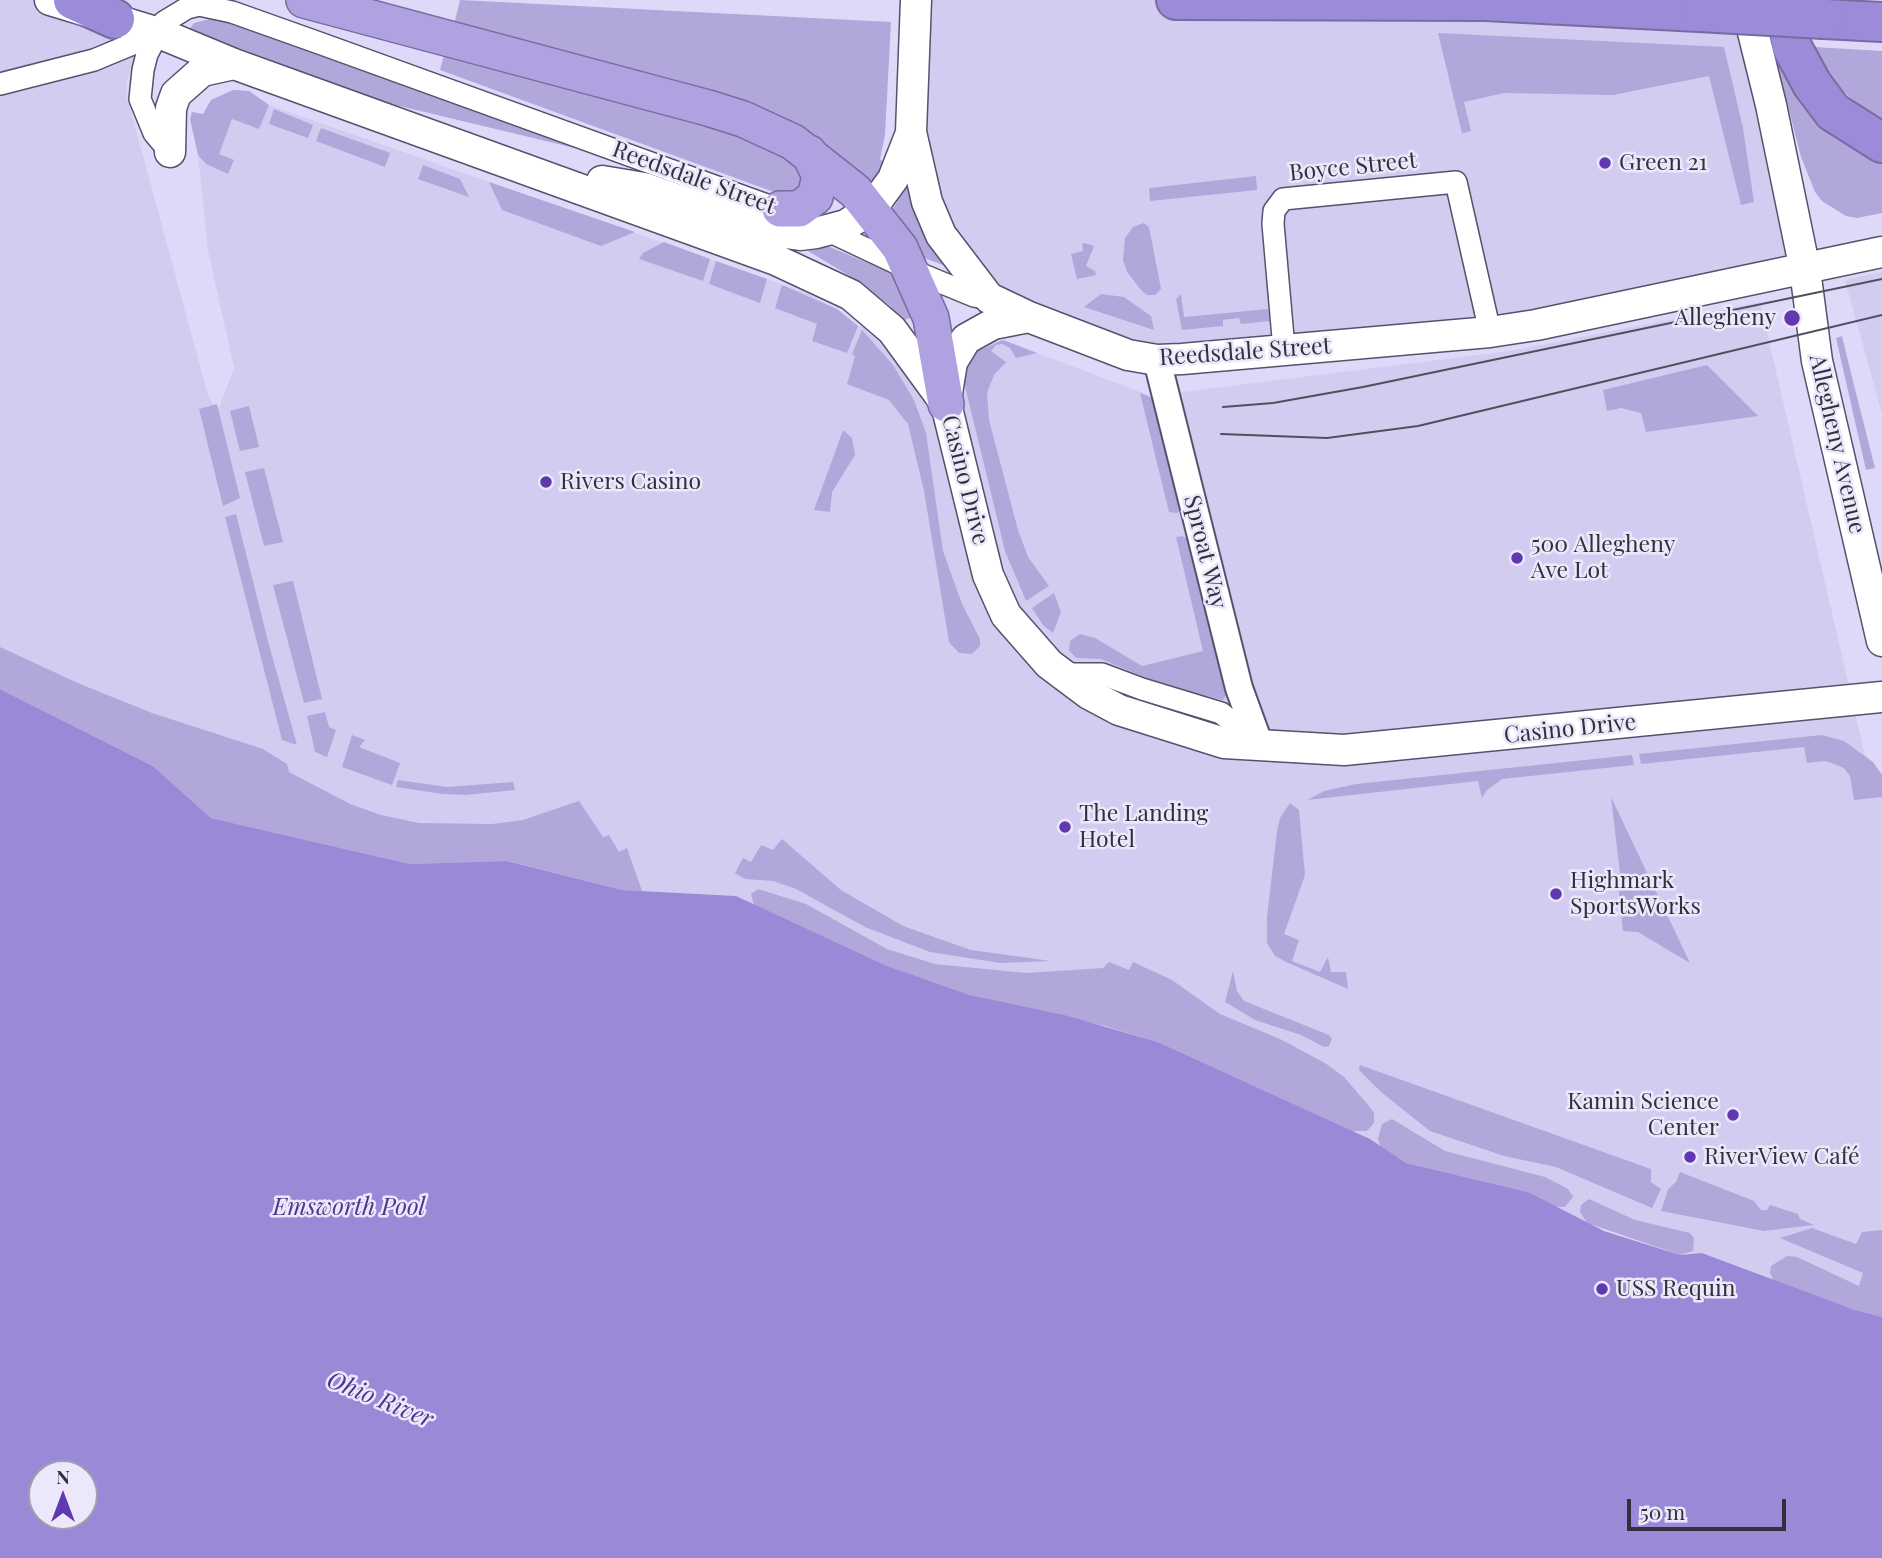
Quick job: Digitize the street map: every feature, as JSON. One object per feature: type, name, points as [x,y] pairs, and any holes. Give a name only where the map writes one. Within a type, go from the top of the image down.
[{"type":"highway","points":[[73,0],[115,19]]},
{"type":"highway","points":[[303,0],[743,119],[793,142],[855,191],[871,209],[911,270],[938,345],[946,404]]},
{"type":"highway","points":[[1176,0],[1485,1],[1882,22]]},
{"type":"highway","points":[[1475,0],[1485,1]]},
{"type":"highway","points":[[1783,0],[1793,47],[1812,84],[1833,112],[1882,143]]},
{"type":"highway","points":[[780,209],[799,209],[815,197],[820,176],[809,153]]},
{"type":"main road","points":[[50,0],[159,33],[234,64],[526,168],[644,188],[764,230],[800,235],[828,231],[846,225],[871,209],[893,179],[911,132]]},
{"type":"main road","points":[[916,0],[911,132],[924,190],[941,235],[989,298]]},
{"type":"main road","name":"Allegheny Avenue","points":[[1745,0],[1772,105],[1805,270],[1817,361],[1882,641]]},
{"type":"main road","points":[[170,152],[171,108],[176,94],[202,71],[234,64]]},
{"type":"main road","name":"Casino Drive","points":[[526,168],[776,260],[851,295],[877,315],[892,330],[946,404],[988,575],[1006,615],[1061,674],[1089,694],[1152,722],[1224,743],[1259,743],[1319,750],[1390,747],[1882,697]]},
{"type":"main road","name":"Reedsdale Street","points":[[989,298],[1029,317],[1128,355],[1157,360],[1490,332],[1805,270],[1882,252]]},
{"type":"main road","points":[[946,404],[952,362],[966,339],[993,324],[1029,317]]},
{"type":"street","name":"Reedsdale Street","points":[[159,33],[164,22],[187,8],[215,7],[780,209],[911,270],[974,296],[989,298]]},
{"type":"street","points":[[0,84],[86,63],[159,33]]},
{"type":"street","points":[[159,33],[147,54],[140,99],[154,133],[170,152]]},
{"type":"street","name":"Boyce Street","points":[[1284,349],[1273,224],[1274,211],[1283,199],[1456,182],[1490,332]]},
{"type":"street","name":"Sproat Way","points":[[1157,360],[1239,688],[1259,743]]},
{"type":"shaded area","points":[[0,0],[50,0],[115,19],[138,50],[126,83],[127,97],[208,395],[217,413],[234,368],[208,251],[198,155],[190,119],[192,112],[203,114],[211,100],[233,90],[249,91],[269,105],[804,292],[837,309],[858,326],[1003,340],[1151,396],[1509,351],[1760,302],[1865,755],[1882,775],[1882,1317],[1852,1309],[1703,1253],[1680,1255],[1587,1223],[1528,1192],[1406,1163],[1370,1139],[1158,1042],[825,938],[736,896],[622,890],[410,864],[211,818],[153,766],[0,689]]},
{"type":"shaded area","points":[[460,0],[891,22],[885,135],[880,159],[885,164],[872,187],[853,167],[811,134],[453,29]]},
{"type":"shaded area","points":[[916,0],[1745,0],[1805,270],[1536,325],[1182,359],[989,298],[927,202]]},
{"type":"shaded area","points":[[214,18],[579,149],[387,103],[189,30],[194,23]]},
{"type":"shaded area","points":[[1438,33],[1724,47],[1743,128],[1754,202],[1741,205],[1709,76],[1613,95],[1504,93],[1464,102],[1471,131],[1462,133]]},
{"type":"shaded area","points":[[1814,47],[1882,51],[1882,122],[1849,97],[1832,78]]},
{"type":"shaded area","points":[[445,51],[729,131],[802,165],[805,191],[782,195],[440,70]]},
{"type":"shaded area","points":[[1774,51],[1882,160],[1882,213],[1857,218],[1846,216],[1822,201],[1815,192],[1801,157]]},
{"type":"shaded area","points":[[233,90],[249,91],[269,105],[259,129],[232,119],[219,154],[234,160],[228,174],[206,164],[198,155],[190,119],[192,112],[203,114],[211,100]]},
{"type":"shaded area","points":[[274,109],[313,125],[308,138],[269,124]]},
{"type":"shaded area","points":[[321,128],[390,153],[385,167],[316,141]]},
{"type":"shaded area","points":[[423,165],[460,179],[469,197],[418,179]]},
{"type":"shaded area","points":[[1256,176],[1257,190],[1150,201],[1149,188]]},
{"type":"shaded area","points":[[489,182],[635,232],[601,246],[502,210]]},
{"type":"shaded area","points":[[910,182],[948,267],[922,257],[892,210]]},
{"type":"shaded area","points":[[1144,223],[1149,227],[1161,289],[1155,295],[1147,295],[1141,290],[1127,272],[1123,260],[1125,238],[1133,227]]},
{"type":"shaded area","points":[[664,242],[710,259],[703,281],[639,259],[643,253]]},
{"type":"shaded area","points":[[1082,244],[1094,246],[1086,266],[1095,271],[1096,275],[1077,279],[1071,254],[1083,251]]},
{"type":"shaded area","points":[[830,247],[899,276],[918,315],[902,321],[890,306],[853,278],[803,248]]},
{"type":"shaded area","points":[[716,261],[767,279],[760,303],[709,284]]},
{"type":"shaded area","points":[[1882,272],[1882,414],[1845,280]]},
{"type":"shaded area","points":[[782,285],[837,309],[858,326],[847,353],[812,341],[817,324],[775,308]]},
{"type":"shaded area","points":[[1101,294],[1124,297],[1151,316],[1154,330],[1084,307]]},
{"type":"shaded area","points":[[1181,294],[1184,317],[1268,309],[1270,321],[1241,324],[1239,318],[1223,320],[1223,326],[1182,330],[1176,299]]},
{"type":"shaded area","points":[[862,330],[893,365],[914,400],[926,433],[943,551],[962,604],[980,639],[980,646],[972,654],[959,653],[949,642],[924,491],[908,424],[889,400],[847,384],[855,356],[852,354]]},
{"type":"shaded area","points":[[1842,336],[1875,468],[1866,470],[1836,338]]},
{"type":"shaded area","points":[[1003,340],[1037,353],[1016,358],[1010,348],[1002,344],[996,345],[991,351],[1006,362],[994,375],[987,393],[989,420],[1018,530],[1028,557],[1049,586],[1026,601],[1005,551],[964,382],[964,371],[976,352]]},
{"type":"shaded area","points":[[1707,365],[1758,416],[1646,432],[1641,413],[1621,408],[1607,411],[1603,390]]},
{"type":"shaded area","points":[[1140,393],[1155,399],[1182,509],[1177,513],[1169,512]]},
{"type":"shaded area","points":[[217,404],[240,498],[223,506],[199,409]]},
{"type":"shaded area","points":[[249,406],[259,447],[240,451],[230,411]]},
{"type":"shaded area","points":[[843,430],[852,438],[855,455],[832,492],[830,512],[814,510]]},
{"type":"shaded area","points":[[264,468],[283,542],[264,546],[245,472]]},
{"type":"shaded area","points":[[236,514],[297,745],[282,740],[225,517]]},
{"type":"shaded area","points":[[1182,536],[1191,541],[1228,692],[1223,700],[1166,686],[1101,659],[1076,658],[1069,650],[1070,641],[1080,634],[1095,638],[1142,666],[1203,651],[1176,537]]},
{"type":"shaded area","points":[[293,581],[322,699],[304,703],[273,585]]},
{"type":"shaded area","points":[[1054,593],[1061,612],[1053,633],[1043,625],[1032,608]]},
{"type":"shaded area","points":[[0,647],[152,713],[263,749],[287,764],[289,772],[350,804],[381,815],[419,823],[492,824],[523,820],[579,801],[603,837],[609,835],[619,852],[627,848],[642,891],[622,890],[508,861],[410,864],[211,818],[153,766],[0,689]]},
{"type":"shaded area","points":[[325,712],[329,727],[336,730],[327,757],[315,752],[307,716]]},
{"type":"shaded area","points":[[352,735],[365,740],[359,747],[400,763],[392,785],[342,767]]},
{"type":"shaded area","points":[[1822,735],[1844,741],[1873,762],[1882,775],[1882,797],[1854,800],[1850,776],[1844,768],[1826,761],[1807,763],[1804,747],[1641,764],[1639,754]]},
{"type":"shaded area","points":[[1632,755],[1634,765],[1502,779],[1487,790],[1482,798],[1478,781],[1307,800],[1324,791],[1356,784]]},
{"type":"shaded area","points":[[398,780],[447,787],[513,782],[515,790],[466,795],[442,794],[396,787]]},
{"type":"shaded area","points":[[1611,797],[1690,963],[1638,932],[1623,931],[1617,874],[1620,873]]},
{"type":"shaded area","points":[[1290,803],[1299,810],[1305,875],[1284,934],[1299,940],[1292,961],[1320,972],[1328,957],[1331,972],[1346,972],[1348,989],[1275,956],[1267,943],[1267,917],[1277,831],[1280,818]]},
{"type":"shaded area","points":[[782,839],[841,890],[903,926],[971,950],[1051,961],[1000,963],[930,952],[865,927],[796,889],[773,881],[745,879],[735,873],[743,858],[751,862],[761,845],[773,850]]},
{"type":"shaded area","points":[[758,889],[806,904],[887,949],[935,964],[1026,973],[1103,968],[1109,962],[1129,970],[1133,962],[1172,980],[1220,1014],[1280,1039],[1325,1063],[1344,1077],[1369,1106],[1374,1113],[1374,1123],[1367,1131],[1352,1131],[1158,1042],[1105,1026],[970,995],[885,965],[754,905],[751,894]]},
{"type":"shaded area","points":[[1233,971],[1237,991],[1244,1001],[1329,1035],[1332,1039],[1329,1046],[1324,1047],[1301,1035],[1255,1020],[1225,1002]]},
{"type":"shaded area","points":[[1360,1065],[1651,1169],[1651,1182],[1661,1189],[1652,1208],[1556,1167],[1504,1156],[1430,1131],[1381,1092],[1359,1070]]},
{"type":"shaded area","points":[[1392,1119],[1445,1151],[1545,1177],[1568,1189],[1573,1197],[1565,1207],[1555,1207],[1528,1192],[1406,1163],[1381,1147],[1378,1139],[1382,1124]]},
{"type":"shaded area","points":[[1680,1172],[1754,1201],[1761,1210],[1767,1210],[1770,1205],[1798,1214],[1800,1219],[1814,1225],[1764,1231],[1661,1211],[1668,1189],[1676,1182]]},
{"type":"shaded area","points":[[1589,1199],[1635,1220],[1690,1233],[1694,1238],[1693,1251],[1680,1255],[1587,1223],[1580,1212],[1581,1205]]},
{"type":"shaded area","points":[[1812,1228],[1856,1244],[1862,1232],[1882,1230],[1882,1317],[1774,1281],[1770,1273],[1771,1266],[1787,1256],[1797,1257],[1859,1286],[1863,1273],[1780,1238]]},
{"type":"water","name":"Emsworth Pool","points":[[0,689],[153,766],[211,818],[410,864],[507,861],[622,890],[736,896],[885,965],[970,995],[1068,1016],[1158,1042],[1370,1139],[1406,1163],[1528,1192],[1604,1231],[1680,1255],[1702,1253],[1852,1309],[1882,1317],[1882,1558],[0,1558]]},
{"type":"tram line","points":[[1223,407],[1273,403],[1363,387],[1882,279]]},
{"type":"tram line","points":[[1221,434],[1327,438],[1418,426],[1882,315]]},
{"type":"place","name":"Green 21","points":[[1605,163]]},
{"type":"place","name":"Allegheny","points":[[1792,318]]},
{"type":"place","name":"Rivers Casino","points":[[546,482]]},
{"type":"place","name":"500 Allegheny Ave Lot","points":[[1517,558]]},
{"type":"place","name":"The Landing Hotel","points":[[1065,827]]},
{"type":"place","name":"Highmark SportsWorks","points":[[1556,894]]},
{"type":"place","name":"Kamin Science Center","points":[[1733,1115]]},
{"type":"place","name":"RiverView Café","points":[[1690,1157]]},
{"type":"place","name":"USS Requin","points":[[1602,1289]]},
{"type":"water label","name":"Ohio River","points":[[380,1400]]}]
